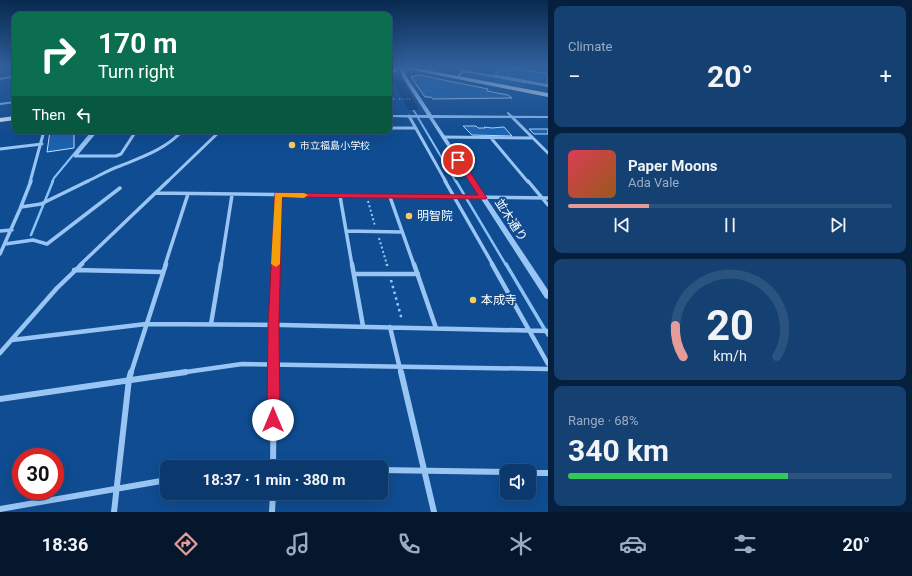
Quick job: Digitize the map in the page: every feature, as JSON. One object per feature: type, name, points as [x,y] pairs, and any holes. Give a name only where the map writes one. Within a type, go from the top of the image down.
[{"type":"main road","points":[[529,91],[548,95]]},
{"type":"main road","points":[[0,121],[12,119]]},
{"type":"street","name":"並木通り","points":[[414,91],[548,296]]},
{"type":"street","points":[[0,104],[12,102]]},
{"type":"street","points":[[392,112],[411,115]]},
{"type":"street","points":[[509,115],[548,113]]},
{"type":"street","points":[[392,116],[429,114],[548,117]]},
{"type":"street","points":[[411,115],[416,128],[548,364]]},
{"type":"street","points":[[509,115],[548,153]]},
{"type":"street","points":[[392,128],[416,128]]},
{"type":"street","points":[[0,254],[21,207],[42,144],[44,134]]},
{"type":"street","points":[[93,134],[75,156],[116,156],[121,154],[134,134]]},
{"type":"street","points":[[21,207],[41,204],[48,201],[159,149],[173,141],[179,134]]},
{"type":"street","points":[[0,353],[56,288],[217,134]]},
{"type":"street","points":[[443,137],[533,138]]},
{"type":"street","points":[[491,138],[548,205]]},
{"type":"street","points":[[0,149],[42,144]]},
{"type":"street","points":[[5,244],[33,240],[47,244],[120,188]]},
{"type":"street","points":[[155,193],[548,198]]},
{"type":"street","points":[[114,512],[128,379],[188,194]]},
{"type":"street","points":[[211,324],[232,194]]},
{"type":"street","points":[[273,460],[274,325],[278,195]]},
{"type":"street","points":[[340,196],[363,326]]},
{"type":"street","points":[[390,196],[436,328]]},
{"type":"street","points":[[0,231],[12,230]]},
{"type":"street","points":[[346,231],[402,232]]},
{"type":"street","points":[[74,270],[163,272]]},
{"type":"street","points":[[354,274],[418,274]]},
{"type":"street","points":[[12,340],[146,324],[363,326],[548,331]]},
{"type":"street","points":[[390,327],[398,366],[434,512]]},
{"type":"street","points":[[0,399],[128,379],[242,364],[548,369]]},
{"type":"street","points":[[388,470],[500,472]]},
{"type":"street","points":[[536,473],[548,473]]},
{"type":"street","points":[[0,509],[160,481]]},
{"type":"street","points":[[272,512],[273,500]]},
{"type":"path","points":[[397,99],[409,99]]},
{"type":"path","points":[[367,196],[404,327]]},
{"type":"building","points":[[421,91],[487,91],[508,95],[512,98],[433,99],[431,97],[425,97]]},
{"type":"building","points":[[463,126],[476,126],[478,128],[504,127],[512,136],[472,135]]},
{"type":"building","points":[[529,129],[548,129],[548,134],[534,134]]},
{"type":"building","points":[[50,134],[74,134],[74,148],[47,152]]},
{"type":"waterway","points":[[403,91],[412,108]]},
{"type":"waterway","points":[[412,108],[418,117]]},
{"type":"waterway","points":[[417,116],[456,182]]},
{"type":"waterway","points":[[52,182],[91,134]]},
{"type":"waterway","points":[[31,235],[53,181]]},
{"type":"waterway","points":[[456,181],[506,265]]},
{"type":"waterway","points":[[506,264],[548,335]]},
{"type":"slow traffic","points":[[276,264],[278,195],[304,195]]},
{"type":"place","name":"市立福島小学校","points":[[292,145]]},
{"type":"place","name":"明智院","points":[[409,216]]},
{"type":"place","name":"本成寺","points":[[473,300]]},
{"type":"route","points":[[273,420],[278,195],[483,198],[458,160]]}]
